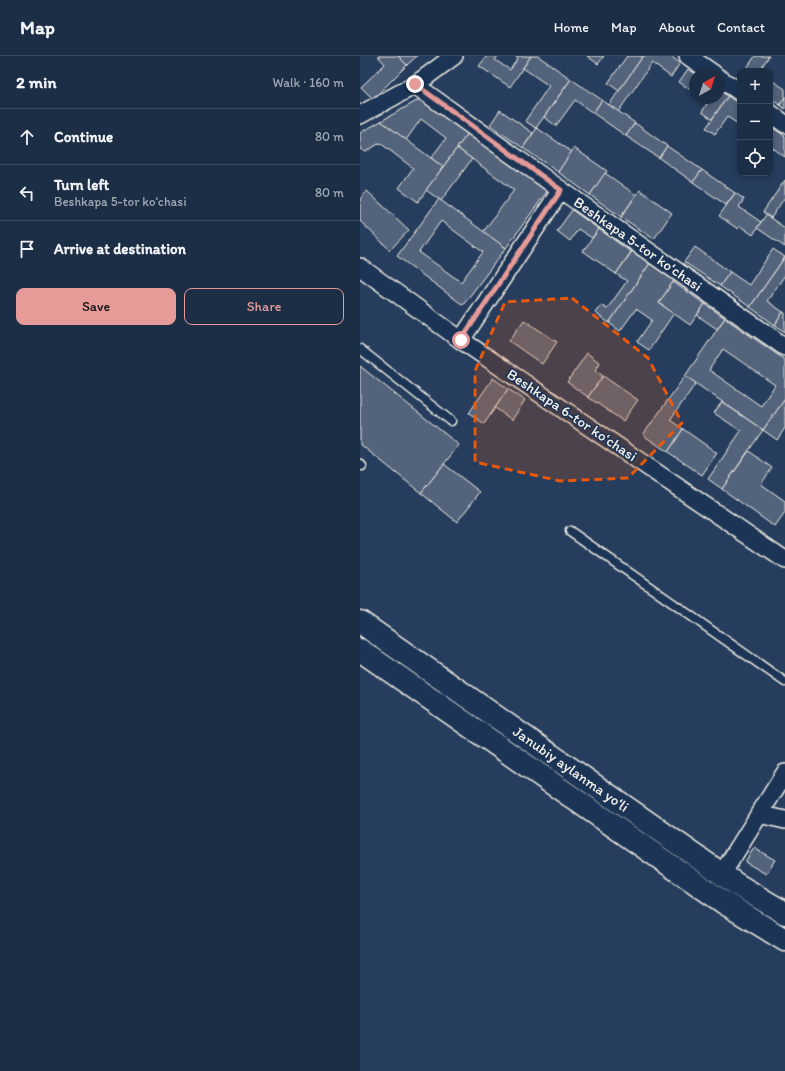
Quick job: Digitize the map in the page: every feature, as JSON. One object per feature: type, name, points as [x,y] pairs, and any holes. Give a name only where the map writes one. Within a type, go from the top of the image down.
[{"type":"highway","name":"Janubiy aylanma yoʻli","points":[[360,622],[722,874],[785,913]]},
{"type":"highway","name":"Janubiy aylanma yoʻli","points":[[360,650],[723,902],[785,940]]},
{"type":"street","points":[[360,115],[415,84],[454,56]]},
{"type":"street","points":[[688,56],[705,68]]},
{"type":"street","points":[[725,82],[737,90]]},
{"type":"street","name":"Beshkapa 5-tor koʻchasi","points":[[415,84],[561,190],[785,347]]},
{"type":"street","points":[[773,115],[785,124]]},
{"type":"street","points":[[461,340],[561,190]]},
{"type":"street","name":"Beshkapa 6-tor koʻchasi","points":[[360,267],[461,340],[785,560]]},
{"type":"street","points":[[722,874],[785,773]]},
{"type":"street","points":[[759,814],[785,820]]},
{"type":"lane","points":[[360,349],[451,421]]},
{"type":"lane","points":[[570,531],[785,682]]},
{"type":"highlighted area","points":[[572,298],[648,358],[682,423],[628,478],[560,481],[475,462],[475,371],[505,302]]},
{"type":"building","points":[[378,56],[398,56],[407,65],[373,99],[361,87],[385,64]]},
{"type":"building","points":[[398,56],[417,56],[407,65]]},
{"type":"building","points":[[487,56],[498,56],[495,60],[510,70],[518,58],[515,56],[531,56],[510,87],[479,66]]},
{"type":"building","points":[[531,56],[538,56],[571,79],[536,128],[525,121],[549,86],[523,68]]},
{"type":"building","points":[[587,56],[604,56],[598,64]]},
{"type":"building","points":[[627,56],[643,56],[619,91],[608,83]]},
{"type":"building","points":[[643,56],[670,56],[680,63],[671,77],[652,63],[618,112],[609,105]]},
{"type":"building","points":[[755,56],[769,56],[761,68],[747,68]]},
{"type":"building","points":[[688,69],[689,70],[689,89],[679,82]]},
{"type":"building","points":[[571,79],[602,100],[593,113],[575,100],[556,126],[544,117]]},
{"type":"building","points":[[773,81],[785,89],[785,97],[780,105],[773,100]]},
{"type":"building","points":[[728,96],[737,103],[737,123],[727,117],[715,134],[706,128],[722,104],[725,104],[725,100]]},
{"type":"building","points":[[785,97],[785,109],[780,105]]},
{"type":"building","points":[[422,98],[469,132],[443,167],[431,158],[446,138],[421,119],[406,140],[381,121]]},
{"type":"building","points":[[602,100],[635,123],[626,136],[593,113]]},
{"type":"building","points":[[707,104],[722,104],[712,119],[702,112]]},
{"type":"building","points":[[500,110],[533,133],[523,148],[490,125]]},
{"type":"building","points":[[381,121],[443,167],[418,202],[399,188],[413,168],[380,143],[365,152],[360,149],[360,133]]},
{"type":"building","points":[[635,123],[667,146],[659,158],[626,136]]},
{"type":"building","points":[[537,128],[572,152],[558,172],[523,148]]},
{"type":"building","points":[[773,128],[785,136],[785,157],[773,148]]},
{"type":"building","points":[[469,132],[548,190],[506,248],[483,232],[514,190],[457,148]]},
{"type":"building","points":[[667,146],[702,170],[693,182],[659,158]]},
{"type":"building","points":[[457,148],[472,159],[441,201],[426,190]]},
{"type":"building","points":[[574,148],[607,171],[590,195],[558,172]]},
{"type":"building","points":[[702,170],[735,193],[726,205],[693,182]]},
{"type":"building","points":[[605,173],[636,195],[621,217],[590,195]]},
{"type":"building","points":[[785,180],[785,197],[771,218],[763,212]]},
{"type":"building","points":[[640,190],[672,213],[654,239],[621,217]]},
{"type":"building","points":[[367,191],[409,230],[390,250],[360,221],[360,199]]},
{"type":"building","points":[[735,193],[744,199],[739,207],[761,222],[753,235],[740,226],[738,229],[719,216]]},
{"type":"building","points":[[439,199],[506,248],[463,305],[397,256]],"holes":[[[441,221],[483,252],[461,282],[419,252]]]},
{"type":"building","points":[[572,210],[599,229],[592,238],[578,229],[570,241],[557,231]]},
{"type":"building","points":[[766,215],[785,228],[785,247],[757,228]]},
{"type":"building","points":[[599,229],[631,252],[616,274],[583,251]]},
{"type":"building","points":[[635,247],[653,259],[609,323],[595,313],[601,305],[607,309],[627,281],[616,274]]},
{"type":"building","points":[[695,247],[730,272],[720,286],[684,262]]},
{"type":"building","points":[[773,249],[785,257],[750,307],[720,286],[730,272],[749,285]]},
{"type":"building","points":[[785,257],[785,275],[767,301],[783,312],[775,325],[750,307]]},
{"type":"building","points":[[653,259],[677,276],[659,303],[674,313],[649,350],[637,342],[652,320],[636,309],[620,331],[609,323]]},
{"type":"building","points":[[673,282],[705,304],[690,325],[659,303]]},
{"type":"building","points":[[705,304],[725,318],[717,329],[697,315]]},
{"type":"building","points":[[783,312],[785,313],[785,332],[775,325]]},
{"type":"building","points":[[725,318],[785,360],[785,399],[763,430],[685,376]],"holes":[[[723,349],[775,385],[761,406],[709,370]]]},
{"type":"building","points":[[524,320],[557,342],[542,364],[509,341]]},
{"type":"building","points":[[587,353],[600,363],[595,370],[603,376],[588,397],[567,382]]},
{"type":"building","points":[[360,366],[459,445],[421,493],[360,444]]},
{"type":"building","points":[[603,376],[638,400],[623,421],[588,397]]},
{"type":"building","points":[[685,376],[696,383],[670,420],[683,429],[668,452],[643,435]]},
{"type":"building","points":[[493,378],[508,389],[484,424],[469,413]]},
{"type":"building","points":[[508,389],[525,400],[512,420],[495,408]]},
{"type":"building","points":[[785,399],[785,428],[777,440],[763,430]]},
{"type":"building","points":[[722,402],[763,430],[722,489],[708,479],[741,431],[714,413]]},
{"type":"building","points":[[683,429],[717,453],[702,475],[668,452]]},
{"type":"building","points":[[749,451],[772,468],[761,484],[785,501],[785,513],[775,527],[722,489]]},
{"type":"building","points":[[444,464],[480,492],[457,522],[421,493]]},
{"type":"building","points":[[754,848],[775,860],[766,874],[745,862]]},
{"type":"route","points":[[415,84],[561,190],[461,340]]}]
